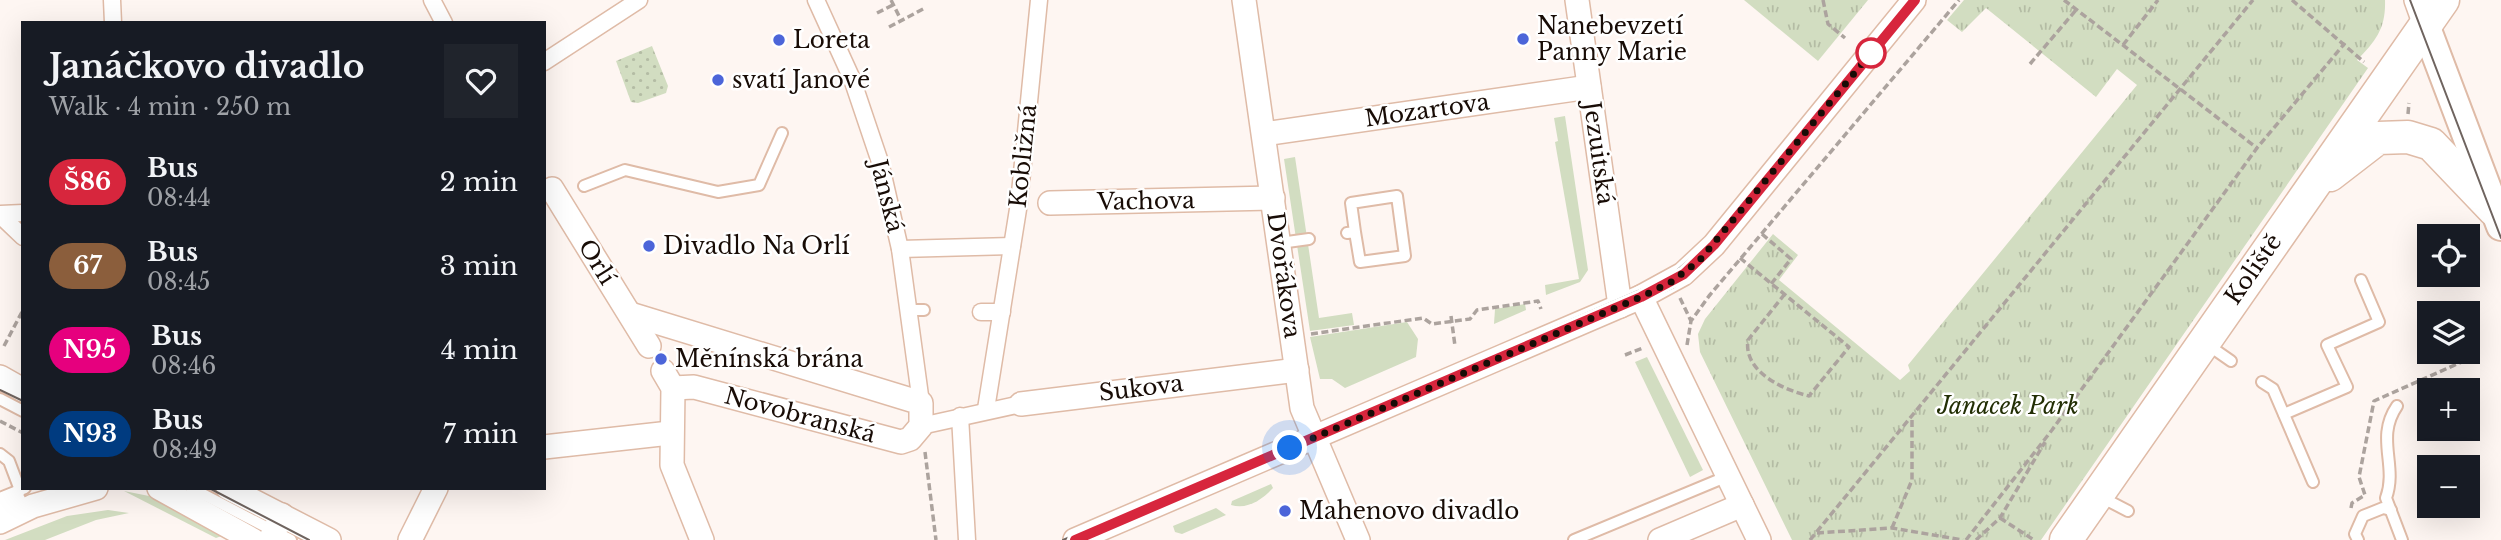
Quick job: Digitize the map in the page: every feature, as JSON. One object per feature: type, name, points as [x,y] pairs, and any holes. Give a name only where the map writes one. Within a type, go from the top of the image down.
[{"type":"main road","name":"Koliště","points":[[2066,540],[2306,194],[2428,8]]},
{"type":"main road","points":[[2306,194],[2378,138],[2408,137],[2431,144],[2497,218]]},
{"type":"street","points":[[112,0],[113,21]]},
{"type":"street","points":[[432,0],[443,21]]},
{"type":"street","points":[[546,61],[639,0]]},
{"type":"street","name":"Jánská","points":[[816,0],[852,79],[880,162],[917,310],[921,414]]},
{"type":"street","name":"Kobližná","points":[[986,409],[1019,203],[1039,0]]},
{"type":"street","name":"Dvořákova","points":[[1244,0],[1302,408],[1359,540]]},
{"type":"street","name":"Jezuitská","points":[[1577,0],[1620,306]]},
{"type":"street","points":[[1075,540],[1641,297],[1684,274],[1714,245],[1914,0]]},
{"type":"street","points":[[2428,8],[2497,218]]},
{"type":"street","name":"Mozartova","points":[[1264,134],[1589,87]]},
{"type":"street","name":"Orlí","points":[[555,191],[649,346]]},
{"type":"street","name":"Vachova","points":[[1019,203],[1273,198]]},
{"type":"street","points":[[0,215],[21,213]]},
{"type":"street","points":[[0,215],[21,235]]},
{"type":"street","points":[[900,249],[1012,246]]},
{"type":"street","points":[[1641,297],[1759,540]]},
{"type":"street","points":[[981,312],[1002,312]]},
{"type":"street","points":[[630,314],[921,414],[960,416],[986,409]]},
{"type":"street","name":"Sukova","points":[[986,409],[1297,370]]},
{"type":"street","points":[[0,377],[21,389]]},
{"type":"street","name":"Novobranská","points":[[670,432],[668,379],[901,442],[910,439],[921,414]]},
{"type":"street","points":[[960,416],[967,540]]},
{"type":"street","points":[[546,447],[670,432],[672,465],[702,540]]},
{"type":"street","points":[[11,503],[44,502],[89,490]]},
{"type":"street","points":[[166,490],[273,535],[329,540]]},
{"type":"street","points":[[230,490],[273,535]]},
{"type":"street","points":[[410,540],[435,490]]},
{"type":"street","points":[[1660,540],[1742,505]]},
{"type":"lane","points":[[584,186],[625,170],[718,192],[759,185],[782,133]]},
{"type":"lane","points":[[1397,197],[1405,256],[1360,262],[1351,233],[1351,203],[1397,197]]},
{"type":"lane","points":[[1280,243],[1309,239]]},
{"type":"lane","points":[[2284,414],[2347,387],[2327,345],[2379,322],[2361,280]]},
{"type":"lane","points":[[2202,342],[2231,361]]},
{"type":"lane","points":[[2262,382],[2273,389],[2313,482]]},
{"type":"lane","points":[[0,399],[21,410]]},
{"type":"lane","points":[[2397,406],[2389,417],[2385,446],[2392,480],[2386,498],[2402,540]]},
{"type":"lane","points":[[0,454],[9,461],[11,503],[49,490]]},
{"type":"lane","points":[[1574,540],[1728,476]]},
{"type":"lane","points":[[176,490],[273,535]]},
{"type":"lane","points":[[194,490],[273,535]]},
{"type":"lane","points":[[2097,495],[2128,511]]},
{"type":"lane","points":[[2358,540],[2355,534],[2363,516],[2383,508],[2391,510]]},
{"type":"path","points":[[1823,0],[1828,24],[1846,38]]},
{"type":"path","points":[[1691,357],[1687,345],[1691,321],[1959,0]]},
{"type":"path","points":[[2064,0],[2257,148]]},
{"type":"path","points":[[2123,45],[2158,0]]},
{"type":"path","points":[[1810,540],[2253,0]]},
{"type":"path","points":[[2292,0],[2364,62]]},
{"type":"path","points":[[877,13],[892,2],[900,18]]},
{"type":"path","points":[[890,27],[900,18],[925,8]]},
{"type":"path","points":[[2030,64],[2076,9]]},
{"type":"path","points":[[1817,533],[1892,528],[1964,540],[2052,430],[2257,148],[2345,43]]},
{"type":"path","points":[[1762,233],[1791,259],[1771,284]]},
{"type":"path","points":[[1741,258],[1849,347],[1810,396],[1771,381],[1759,370],[1746,349],[1748,340],[1784,295]]},
{"type":"path","points":[[1306,335],[1423,318],[1432,324],[1470,318],[1477,310],[1538,301],[1541,309]]},
{"type":"path","points":[[4,346],[21,314]]},
{"type":"path","points":[[1451,319],[1455,346]]},
{"type":"path","points":[[921,414],[936,540]]},
{"type":"path","points":[[1892,528],[1912,480],[1912,415]]},
{"type":"path","points":[[0,421],[21,432]]},
{"type":"path","points":[[1976,540],[2000,518],[2052,430]]},
{"type":"path","points":[[2000,518],[2034,540]]},
{"type":"green space","points":[[1744,0],[1868,0],[1818,61]]},
{"type":"green space","name":"Janacek Park","points":[[1964,0],[2385,0],[2385,10],[2382,26],[2370,47],[2357,60],[2368,68],[2041,540],[1792,540],[1700,352],[1698,334],[1705,319],[1773,234],[1798,255],[1779,280],[1900,380],[1910,371],[1908,365],[2137,85],[2117,69],[2096,97],[1986,8],[1962,32],[1947,20]]},
{"type":"green space","points":[[652,46],[668,86],[666,93],[638,103],[631,102],[616,61]]},
{"type":"green space","points":[[1565,116],[1588,270],[1580,282],[1546,295],[1545,285],[1579,279],[1555,142],[1558,141],[1554,118]]},
{"type":"green space","points":[[1295,157],[1319,318],[1352,313],[1354,325],[1310,331],[1284,159]]},
{"type":"green space","points":[[1525,304],[1526,310],[1494,324],[1495,309]]},
{"type":"green space","points":[[1407,322],[1418,339],[1416,357],[1345,388],[1332,379],[1320,379],[1310,337]]},
{"type":"green space","points":[[1647,357],[1703,470],[1690,477],[1635,362]]},
{"type":"green space","points":[[1271,484],[1273,488],[1254,503],[1231,505],[1232,501]]},
{"type":"green space","points":[[124,491],[154,497],[230,533],[216,538]]},
{"type":"green space","points":[[1216,508],[1226,515],[1182,534],[1175,532],[1173,526]]},
{"type":"green space","points":[[108,510],[129,513],[96,520],[45,540],[5,540],[67,516]]},
{"type":"tram line","points":[[1063,540],[1668,278],[1710,242],[1908,0]]},
{"type":"tram line","points":[[2410,0],[2501,238]]},
{"type":"tram line","points":[[1458,381],[1643,302],[1674,287],[1698,268]]},
{"type":"tram line","points":[[0,390],[21,400]]},
{"type":"tram line","points":[[213,490],[309,540]]},
{"type":"bus line","name":"Š86","points":[[1075,540],[1641,297],[1684,274],[1714,245],[1915,0]]},
{"type":"place","name":"Nanebevzetí Panny Marie","points":[[1523,39]]},
{"type":"place","name":"Loreta","points":[[779,40]]},
{"type":"place","name":"svatí Janové","points":[[718,80]]},
{"type":"place","name":"Divadlo Na Orlí","points":[[649,246]]},
{"type":"place","name":"Měnínská brána","points":[[661,359]]},
{"type":"place","name":"Mahenovo divadlo","points":[[1285,511]]},
{"type":"route","points":[[1290,448],[1641,297],[1684,274],[1714,245],[1871,53]]}]
